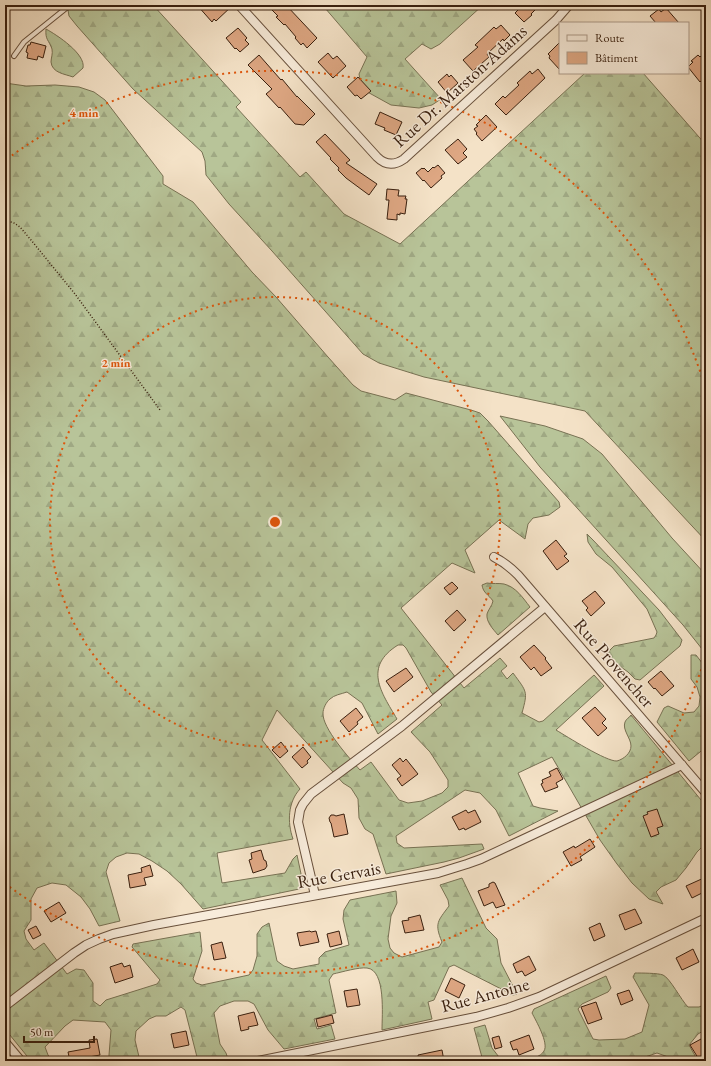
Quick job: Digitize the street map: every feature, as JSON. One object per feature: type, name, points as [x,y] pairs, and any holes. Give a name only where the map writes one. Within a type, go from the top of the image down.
[{"type":"street","name":"Rue Dr. Marston-Adams","points":[[239,5],[377,157],[387,164],[399,163],[410,154],[556,20],[569,5]]},
{"type":"street","name":"Rue Provencher","points":[[494,557],[504,562],[511,568],[546,607],[706,794]]},
{"type":"street","points":[[315,895],[298,822],[298,816],[302,804],[311,794],[428,705],[546,607]]},
{"type":"street","name":"Rue Gervais","points":[[5,1006],[74,953],[99,938],[154,925],[438,873],[489,855],[682,765]]},
{"type":"street","name":"Rue Antoine","points":[[258,1061],[476,1017],[508,1008],[529,1001],[706,918]]},
{"type":"street","points":[[5,1042],[21,1061]]},
{"type":"lane","points":[[14,56],[24,42],[70,5]]},
{"type":"path","points":[[5,220],[20,227],[36,246],[75,294],[160,410]]},
{"type":"green space","points":[[73,5],[153,5],[241,102],[236,107],[300,177],[306,172],[344,214],[400,244],[584,74],[644,74],[706,145],[706,541],[585,411],[424,377],[379,363],[363,354],[229,204],[206,175],[205,161],[202,152],[133,89],[77,26],[69,16],[68,10],[74,6]]},
{"type":"green space","points":[[325,5],[483,5],[440,44],[431,49],[422,44],[405,59],[441,99],[432,105],[419,108],[391,105],[362,89],[359,74],[367,57],[325,8]]},
{"type":"green space","points":[[46,29],[70,46],[80,57],[83,63],[83,68],[73,77],[56,71],[52,66],[52,49],[47,38]]},
{"type":"green space","points":[[5,83],[26,86],[55,85],[79,87],[94,92],[105,100],[163,176],[163,184],[193,202],[252,272],[276,297],[353,385],[361,391],[395,400],[406,393],[480,413],[488,421],[559,502],[560,507],[549,515],[533,518],[528,524],[525,539],[499,520],[465,550],[475,573],[452,563],[401,608],[464,688],[500,658],[507,666],[501,671],[507,679],[513,673],[524,688],[525,700],[522,713],[539,722],[543,721],[594,675],[604,686],[556,730],[596,753],[617,761],[627,755],[631,749],[631,743],[624,725],[631,715],[706,806],[706,843],[697,852],[676,880],[661,887],[656,892],[663,904],[649,899],[632,883],[600,840],[552,757],[518,773],[533,806],[558,811],[509,836],[496,810],[480,793],[465,790],[396,836],[397,843],[404,848],[482,844],[484,849],[444,862],[386,874],[373,834],[365,829],[359,818],[358,799],[351,788],[343,783],[277,710],[262,740],[300,789],[293,800],[289,819],[293,839],[217,853],[222,883],[285,873],[297,855],[304,888],[203,909],[181,884],[167,871],[139,854],[127,853],[116,857],[109,863],[106,872],[120,921],[99,926],[90,909],[81,897],[66,885],[52,883],[37,888],[31,899],[31,920],[24,931],[26,939],[34,950],[44,943],[67,974],[76,969],[84,970],[93,983],[93,1001],[100,1006],[106,1000],[157,984],[160,980],[132,947],[133,944],[200,932],[202,951],[193,979],[196,983],[202,985],[249,975],[253,970],[257,956],[257,934],[262,927],[269,923],[277,961],[284,966],[293,969],[319,964],[319,958],[325,952],[349,945],[343,919],[344,910],[350,900],[396,891],[397,903],[391,916],[388,939],[390,948],[394,953],[402,957],[439,947],[442,942],[438,930],[438,922],[449,906],[448,900],[440,885],[462,878],[486,928],[497,939],[501,963],[517,994],[513,995],[454,965],[449,967],[434,1000],[428,1002],[432,1019],[382,1030],[382,994],[377,976],[373,971],[367,968],[350,970],[333,974],[329,980],[336,1013],[314,1019],[317,1029],[331,1025],[335,1039],[284,1049],[268,1030],[254,1004],[248,1001],[234,1001],[220,1006],[214,1013],[220,1044],[228,1059],[220,1061],[198,1061],[185,1010],[181,1007],[166,1016],[156,1016],[149,1019],[136,1031],[135,1040],[140,1061],[109,1061],[111,1030],[105,1022],[73,1020],[65,1026],[45,1047],[48,1055],[53,1061],[31,1061],[5,1029]],"holes":[[[398,645],[403,645],[431,692],[442,705],[411,732],[430,752],[448,780],[448,787],[442,793],[422,801],[408,803],[399,800],[371,762],[360,770],[332,735],[327,727],[323,713],[325,706],[330,699],[347,692],[362,703],[378,734],[397,719],[381,690],[378,680],[378,671],[381,662],[387,653]]]},
{"type":"green space","points":[[500,416],[545,426],[583,439],[602,454],[672,538],[706,575],[706,654],[683,625],[540,467]]},
{"type":"green space","points":[[587,534],[659,610],[682,640],[680,646],[640,680],[635,679],[610,659],[608,654],[614,646],[654,638],[657,632],[647,609],[612,567],[596,554],[588,542]]},
{"type":"green space","points":[[487,583],[508,585],[519,593],[530,607],[498,635],[490,625],[487,617],[493,601],[485,592],[482,585]]},
{"type":"green space","points":[[691,655],[696,655],[706,668],[706,747],[689,761],[657,722],[664,708],[668,706],[684,713],[694,712],[699,706],[700,697],[697,687],[691,679]]},
{"type":"green space","points":[[635,973],[654,973],[663,975],[669,980],[688,1007],[699,1007],[706,1004],[706,1033],[703,1031],[698,1034],[689,1045],[698,1061],[682,1058],[671,1058],[657,1053],[645,1057],[644,1061],[524,1061],[535,1058],[543,1053],[545,1047],[541,1032],[532,1013],[534,1009],[606,976],[611,988],[608,992],[582,1004],[578,1009],[593,1039],[625,1039],[642,1032],[649,1005],[633,977]]},
{"type":"green space","points":[[485,1025],[492,1048],[502,1061],[483,1061],[474,1028]]},
{"type":"building","points":[[197,5],[214,5],[218,9],[223,5],[233,5],[216,21],[214,19],[212,22]]},
{"type":"building","points":[[275,5],[286,5],[317,38],[307,48],[303,43],[301,45],[285,24],[284,25],[276,17],[278,16],[271,9]]},
{"type":"building","points":[[523,5],[532,5],[536,9],[524,22],[515,13]]},
{"type":"building","points":[[666,8],[678,22],[655,22],[650,16],[659,9],[661,12]]},
{"type":"building","points":[[501,25],[510,35],[504,41],[503,39],[487,54],[489,57],[473,71],[463,60],[478,47],[475,45],[494,27],[496,29]]},
{"type":"building","points":[[238,28],[247,38],[245,40],[249,44],[240,52],[236,48],[235,49],[226,38]]},
{"type":"building","points":[[31,42],[46,46],[43,58],[38,56],[37,60],[27,58],[28,53],[26,52],[28,45],[30,45]]},
{"type":"building","points":[[559,43],[559,69],[549,58],[550,56],[548,54]]},
{"type":"building","points":[[706,51],[706,76],[700,82],[689,68],[689,66],[693,62],[691,61],[698,55],[700,57]]},
{"type":"building","points":[[328,53],[333,59],[337,56],[346,66],[333,78],[318,62]]},
{"type":"building","points":[[259,55],[297,97],[315,114],[304,125],[295,124],[266,94],[272,89],[248,65]]},
{"type":"building","points":[[538,69],[545,78],[506,115],[495,104],[503,96],[505,98],[519,85],[517,83],[530,71],[532,74]]},
{"type":"building","points":[[447,74],[449,77],[451,75],[458,83],[447,93],[438,82]]},
{"type":"building","points":[[358,77],[371,91],[361,99],[357,95],[355,96],[347,87]]},
{"type":"building","points":[[380,112],[402,122],[396,135],[375,124]]},
{"type":"building","points":[[486,115],[497,127],[482,141],[474,129]]},
{"type":"building","points":[[325,134],[350,160],[346,163],[377,184],[369,195],[346,178],[338,170],[339,168],[316,142]]},
{"type":"building","points":[[458,139],[467,149],[463,153],[467,157],[458,164],[445,150]]},
{"type":"building","points":[[438,165],[445,173],[441,176],[442,178],[431,188],[416,173],[422,168],[428,172],[433,167],[434,168]]},
{"type":"building","points":[[387,189],[399,190],[398,196],[406,196],[405,199],[407,199],[405,214],[397,214],[397,220],[387,219],[389,200],[386,200]]},
{"type":"building","points":[[556,540],[567,554],[564,556],[569,561],[557,570],[543,551]]},
{"type":"building","points":[[452,582],[458,588],[450,595],[444,588]]},
{"type":"building","points":[[595,591],[605,603],[591,616],[586,610],[588,608],[582,601]]},
{"type":"building","points":[[457,610],[466,620],[454,631],[445,621]]},
{"type":"building","points":[[534,645],[546,658],[545,659],[552,668],[541,676],[534,667],[531,670],[520,657]]},
{"type":"building","points":[[406,668],[413,677],[394,692],[386,681]]},
{"type":"building","points":[[661,671],[674,686],[662,696],[648,682]]},
{"type":"building","points":[[595,707],[606,719],[602,723],[607,728],[598,736],[582,718]]},
{"type":"building","points":[[356,708],[363,717],[349,732],[340,721]]},
{"type":"building","points":[[281,742],[288,751],[280,758],[272,750]]},
{"type":"building","points":[[303,747],[311,757],[307,761],[308,763],[302,768],[292,757]]},
{"type":"building","points":[[400,758],[403,762],[406,759],[418,774],[402,786],[397,779],[401,776],[392,765]]},
{"type":"building","points":[[557,768],[563,779],[556,783],[558,787],[545,792],[541,784],[543,783],[542,780],[551,776],[549,772]]},
{"type":"building","points":[[657,809],[663,826],[657,828],[659,834],[651,837],[643,816],[648,814],[647,812]]},
{"type":"building","points":[[466,810],[468,813],[475,810],[481,822],[465,830],[464,828],[459,830],[452,817]]},
{"type":"building","points":[[344,814],[348,834],[334,837],[329,818],[331,815],[336,816]]},
{"type":"building","points":[[590,839],[595,847],[580,857],[582,860],[571,866],[563,852],[574,846],[575,848]]},
{"type":"building","points":[[261,850],[267,866],[265,869],[253,873],[249,860],[252,859],[251,853]]},
{"type":"building","points":[[150,865],[153,876],[144,878],[146,885],[130,888],[128,875],[142,872],[141,868]]},
{"type":"building","points":[[706,877],[706,891],[692,898],[686,886]]},
{"type":"building","points":[[493,882],[495,883],[505,905],[496,908],[493,902],[484,906],[478,891],[489,887],[489,884]]},
{"type":"building","points":[[59,902],[66,913],[51,922],[44,911]]},
{"type":"building","points":[[635,909],[642,923],[625,930],[619,915]]},
{"type":"building","points":[[420,915],[424,930],[405,933],[402,921],[409,920],[408,918]]},
{"type":"building","points":[[600,923],[605,936],[594,941],[589,928]]},
{"type":"building","points":[[36,926],[41,935],[33,939],[28,930]]},
{"type":"building","points":[[316,931],[319,942],[300,946],[297,933]]},
{"type":"building","points":[[339,931],[342,944],[330,947],[327,934]]},
{"type":"building","points":[[222,942],[226,958],[214,960],[211,945]]},
{"type":"building","points":[[693,949],[699,962],[682,970],[676,958]]},
{"type":"building","points":[[529,956],[536,970],[525,976],[522,971],[517,973],[513,964]]},
{"type":"building","points":[[122,963],[124,967],[130,965],[133,977],[115,983],[110,967]]},
{"type":"building","points":[[451,978],[465,985],[459,998],[445,991]]},
{"type":"building","points":[[357,989],[360,1005],[347,1007],[344,991]]},
{"type":"building","points":[[629,990],[633,1000],[621,1005],[617,994]]},
{"type":"building","points":[[596,1002],[602,1019],[588,1024],[581,1007]]},
{"type":"building","points":[[254,1012],[258,1025],[248,1027],[249,1029],[241,1031],[238,1016]]},
{"type":"building","points":[[332,1015],[334,1023],[318,1027],[316,1019]]},
{"type":"building","points":[[186,1031],[189,1045],[174,1048],[171,1034]]},
{"type":"building","points":[[529,1035],[534,1049],[519,1055],[517,1049],[513,1050],[510,1042]]},
{"type":"building","points":[[499,1036],[502,1047],[495,1049],[492,1038]]},
{"type":"building","points":[[97,1039],[100,1055],[89,1057],[90,1061],[70,1061],[68,1052],[90,1048],[89,1040]]},
{"type":"building","points":[[701,1039],[706,1047],[706,1058],[700,1061],[690,1045]]},
{"type":"building","points":[[442,1050],[444,1061],[419,1061],[418,1055]]}]
